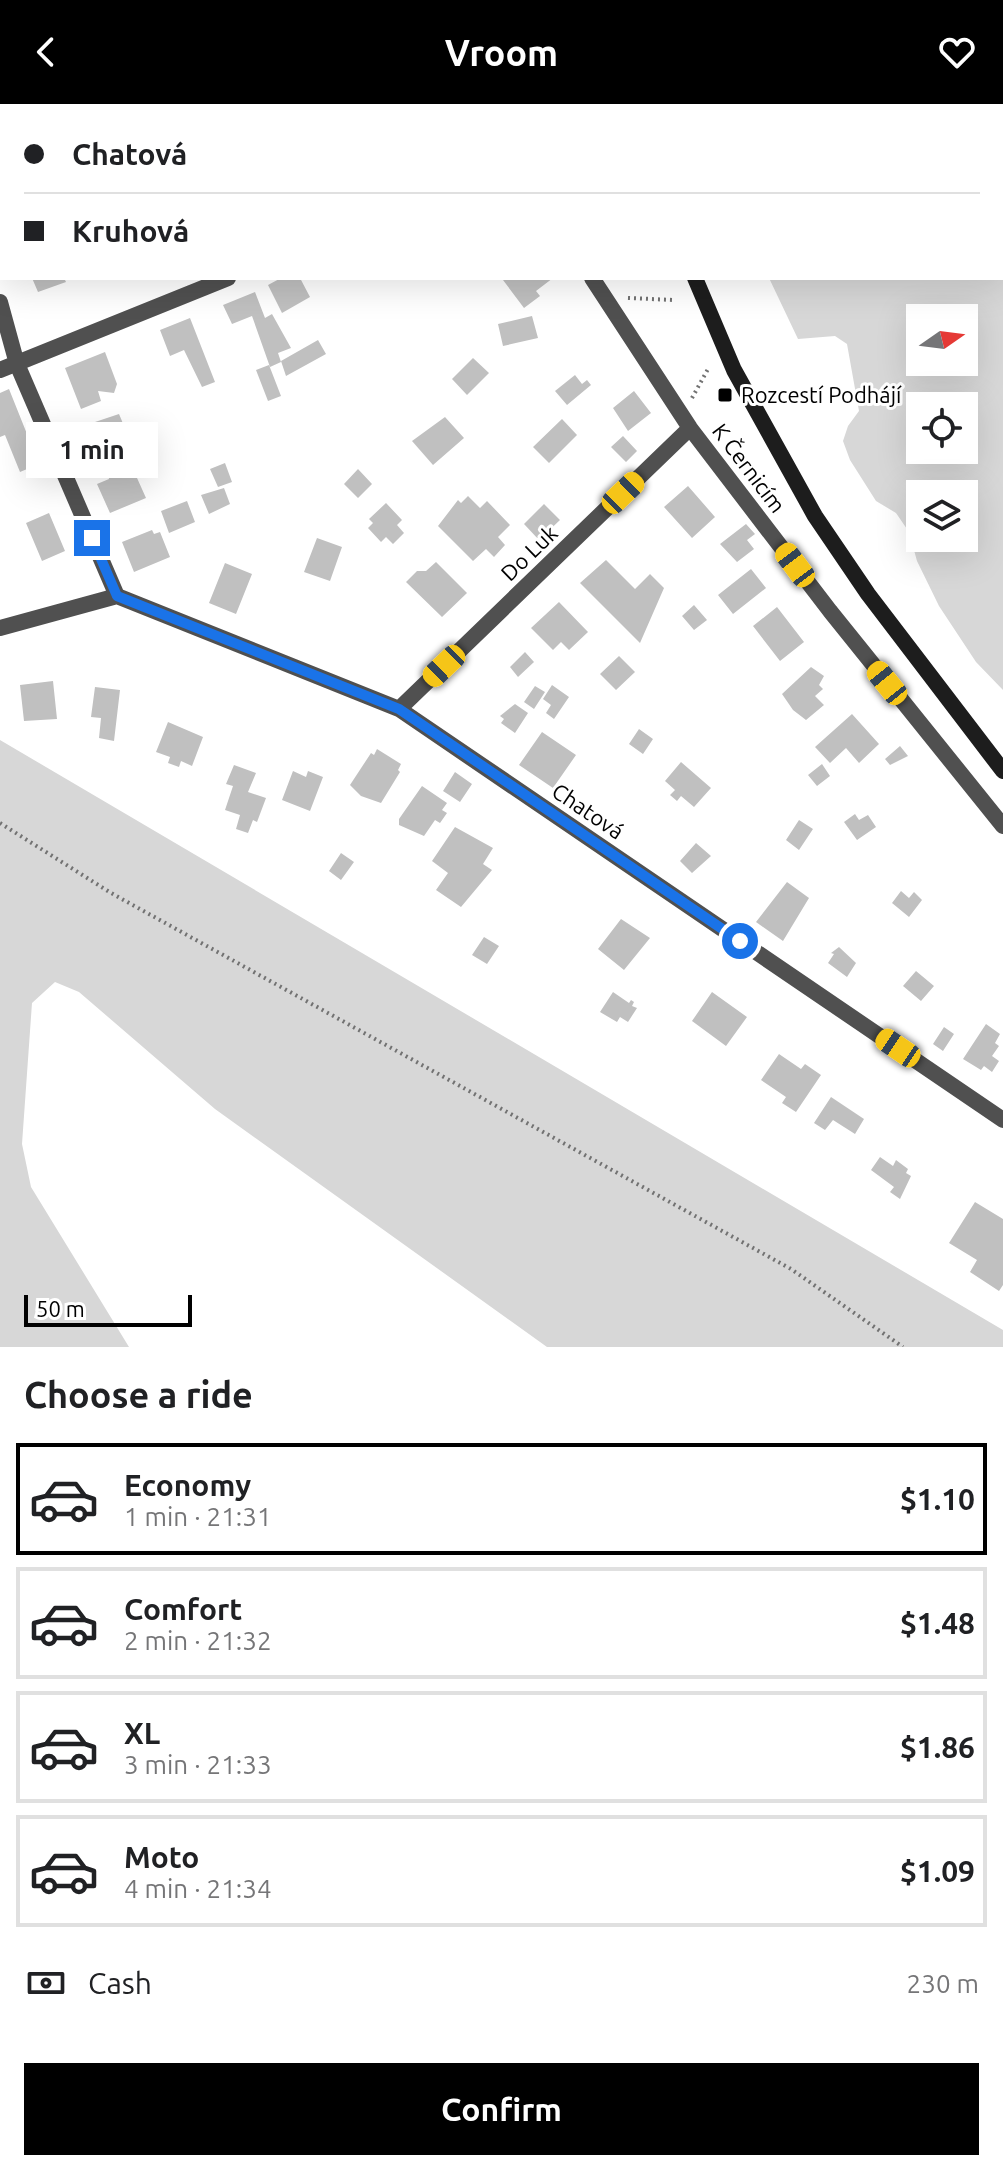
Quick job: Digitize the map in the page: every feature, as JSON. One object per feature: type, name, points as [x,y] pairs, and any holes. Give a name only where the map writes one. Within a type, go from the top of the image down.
[{"type":"street","points":[[0,370],[223,280]]},
{"type":"street","name":"K Černicím","points":[[593,280],[686,421],[830,611],[1003,826]]},
{"type":"street","points":[[696,280],[734,370],[815,516],[868,594],[1003,771]]},
{"type":"street","points":[[0,302],[17,364],[117,596],[0,628]]},
{"type":"street","name":"Do Luk","points":[[399,709],[686,421]]},
{"type":"street","name":"Chatová","points":[[117,596],[399,709],[1003,1120]]},
{"type":"path","points":[[606,298],[674,300]]},
{"type":"path","points":[[686,421],[708,369]]},
{"type":"path","points":[[0,823],[124,901],[791,1269],[903,1347]]},
{"type":"shaded area","points":[[770,280],[1003,280],[1003,690],[976,662],[939,606],[915,552],[978,552],[978,480],[906,480],[906,528],[896,513],[876,501],[850,460],[843,441],[848,426],[859,411],[847,344],[835,336],[798,339]]},
{"type":"shaded area","points":[[0,740],[1003,1330],[1003,1347],[547,1347],[215,1109],[79,992],[55,982],[32,1003],[22,1144],[31,1187],[129,1347],[0,1347]]},
{"type":"building","points":[[33,280],[66,282],[38,292]]},
{"type":"building","points":[[277,280],[301,280],[310,297],[282,313],[268,285]]},
{"type":"building","points":[[503,280],[550,280],[536,291],[540,296],[524,308]]},
{"type":"building","points":[[255,292],[265,318],[272,314],[291,348],[278,353],[281,362],[270,367],[252,316],[232,324],[223,305]]},
{"type":"building","points":[[532,316],[538,338],[503,346],[498,324]]},
{"type":"building","points":[[190,318],[215,382],[202,387],[184,350],[170,356],[160,330]]},
{"type":"building","points":[[318,340],[326,354],[286,376],[281,361]]},
{"type":"building","points":[[105,352],[117,384],[114,393],[98,391],[101,401],[81,409],[65,368]]},
{"type":"building","points":[[473,358],[489,373],[467,395],[452,379]]},
{"type":"building","points":[[269,365],[281,396],[268,401],[256,370]]},
{"type":"building","points":[[575,375],[582,384],[587,380],[591,385],[567,405],[555,391]]},
{"type":"building","points":[[9,389],[39,464],[20,472],[5,435],[0,437],[0,393]]},
{"type":"building","points":[[634,391],[651,413],[628,431],[613,408]]},
{"type":"building","points":[[119,414],[127,433],[139,427],[141,435],[105,447],[95,422]]},
{"type":"building","points":[[445,417],[464,438],[433,465],[412,441]]},
{"type":"building","points":[[562,419],[577,435],[549,463],[533,447]]},
{"type":"building","points":[[90,425],[99,450],[87,455],[78,430]]},
{"type":"building","points":[[623,436],[637,451],[626,462],[611,447]]},
{"type":"building","points":[[225,463],[232,482],[218,487],[210,469]]},
{"type":"building","points":[[120,468],[122,473],[133,469],[146,498],[110,513],[97,484],[109,479],[108,473]]},
{"type":"building","points":[[358,469],[372,484],[358,498],[344,484]]},
{"type":"building","points":[[688,486],[715,517],[692,538],[664,507]]},
{"type":"building","points":[[224,488],[230,504],[209,514],[201,495]]},
{"type":"building","points":[[468,496],[480,508],[487,501],[510,525],[498,537],[505,545],[494,557],[486,549],[473,561],[438,526],[458,500],[461,503]]},
{"type":"building","points":[[187,501],[195,522],[169,533],[161,511]]},
{"type":"building","points":[[386,503],[402,520],[397,525],[404,533],[393,544],[386,537],[381,542],[368,528],[373,523],[369,519]]},
{"type":"building","points":[[544,504],[560,520],[539,540],[524,524]]},
{"type":"building","points":[[49,513],[65,551],[42,561],[26,523]]},
{"type":"building","points":[[746,524],[755,534],[747,540],[754,549],[737,562],[720,544]]},
{"type":"building","points":[[152,530],[154,534],[160,532],[170,557],[134,572],[122,542]]},
{"type":"building","points":[[317,538],[342,547],[330,581],[304,572]]},
{"type":"building","points":[[606,560],[635,589],[650,574],[664,588],[640,643],[580,583]]},
{"type":"building","points":[[436,562],[467,593],[442,617],[406,582],[417,571],[426,571]]},
{"type":"building","points":[[225,563],[252,574],[236,614],[209,603]]},
{"type":"building","points":[[751,569],[766,588],[733,614],[718,595]]},
{"type":"building","points":[[559,602],[588,632],[569,650],[561,642],[553,650],[531,628]]},
{"type":"building","points":[[694,605],[707,620],[694,630],[682,616]]},
{"type":"building","points":[[777,607],[804,642],[780,661],[753,626]]},
{"type":"building","points":[[525,652],[534,662],[518,677],[510,667]]},
{"type":"building","points":[[619,656],[635,672],[616,690],[600,674]]},
{"type":"building","points":[[811,667],[824,676],[819,685],[823,689],[815,696],[824,705],[806,720],[793,710],[782,694]]},
{"type":"building","points":[[53,681],[57,719],[24,721],[20,685]]},
{"type":"building","points":[[552,685],[569,697],[554,719],[546,713],[551,705],[543,699]]},
{"type":"building","points":[[535,686],[545,692],[534,709],[524,702]]},
{"type":"building","points":[[95,687],[120,690],[114,741],[99,738],[101,718],[91,717]]},
{"type":"building","points":[[515,704],[528,713],[515,733],[501,723],[504,719],[500,716]]},
{"type":"building","points":[[852,714],[879,744],[859,763],[846,748],[830,763],[815,747]]},
{"type":"building","points":[[168,722],[203,737],[192,766],[181,761],[179,767],[168,763],[170,757],[156,752]]},
{"type":"building","points":[[639,729],[653,739],[643,754],[629,744]]},
{"type":"building","points":[[542,732],[576,755],[553,788],[519,765]]},
{"type":"building","points":[[900,746],[908,756],[890,765],[885,759]]},
{"type":"building","points":[[377,749],[401,764],[400,772],[381,803],[361,796],[350,785],[371,753],[374,755]]},
{"type":"building","points":[[681,762],[711,788],[694,807],[681,796],[677,801],[670,795],[675,790],[665,781]]},
{"type":"building","points":[[822,764],[830,776],[817,786],[808,775]]},
{"type":"building","points":[[234,765],[256,773],[248,792],[266,798],[257,822],[253,820],[248,833],[236,829],[240,815],[225,810],[233,786],[226,784]]},
{"type":"building","points":[[293,771],[306,777],[308,771],[323,777],[310,811],[282,800]]},
{"type":"building","points":[[455,772],[472,784],[460,802],[443,791]]},
{"type":"building","points":[[422,786],[447,803],[442,810],[447,813],[440,823],[435,820],[424,836],[399,825],[399,819]]},
{"type":"building","points":[[855,814],[859,820],[868,815],[876,827],[857,840],[844,822]]},
{"type":"building","points":[[799,820],[813,829],[799,850],[786,840]]},
{"type":"building","points":[[455,827],[493,848],[483,864],[492,870],[461,907],[436,890],[448,873],[432,861]]},
{"type":"building","points":[[696,843],[711,856],[692,873],[680,861]]},
{"type":"building","points":[[341,853],[354,862],[341,880],[329,871]]},
{"type":"building","points":[[787,882],[809,898],[783,941],[756,922]]},
{"type":"building","points":[[901,891],[909,898],[914,892],[922,900],[909,917],[892,903]]},
{"type":"building","points":[[621,919],[650,938],[624,970],[598,949]]},
{"type":"building","points":[[484,937],[499,946],[487,964],[472,955]]},
{"type":"building","points":[[839,947],[856,963],[847,977],[828,963],[834,954],[831,953]]},
{"type":"building","points":[[916,971],[934,986],[921,1001],[903,986]]},
{"type":"building","points":[[613,992],[629,1003],[631,1000],[634,1002],[632,1006],[637,1008],[628,1022],[620,1017],[617,1022],[600,1012]]},
{"type":"building","points":[[712,992],[747,1017],[726,1046],[692,1021]]},
{"type":"building","points":[[986,1024],[1000,1034],[995,1043],[999,1046],[992,1056],[999,1061],[992,1072],[984,1066],[981,1070],[963,1059]]},
{"type":"building","points":[[944,1027],[954,1034],[943,1051],[933,1044]]},
{"type":"building","points":[[779,1054],[801,1069],[805,1064],[821,1075],[796,1112],[782,1103],[786,1097],[761,1080]]},
{"type":"building","points":[[831,1097],[864,1119],[855,1134],[833,1120],[825,1130],[814,1123]]},
{"type":"building","points":[[880,1157],[893,1166],[896,1160],[908,1169],[906,1173],[911,1176],[900,1199],[890,1192],[894,1187],[871,1170]]},
{"type":"building","points":[[975,1202],[1003,1219],[1003,1285],[999,1291],[970,1272],[977,1260],[949,1243]]},
{"type":"place","name":"Rozcestí Podhájí","points":[[725,395]]},
{"type":"route","points":[[92,538],[117,596],[399,709],[740,941]]}]
